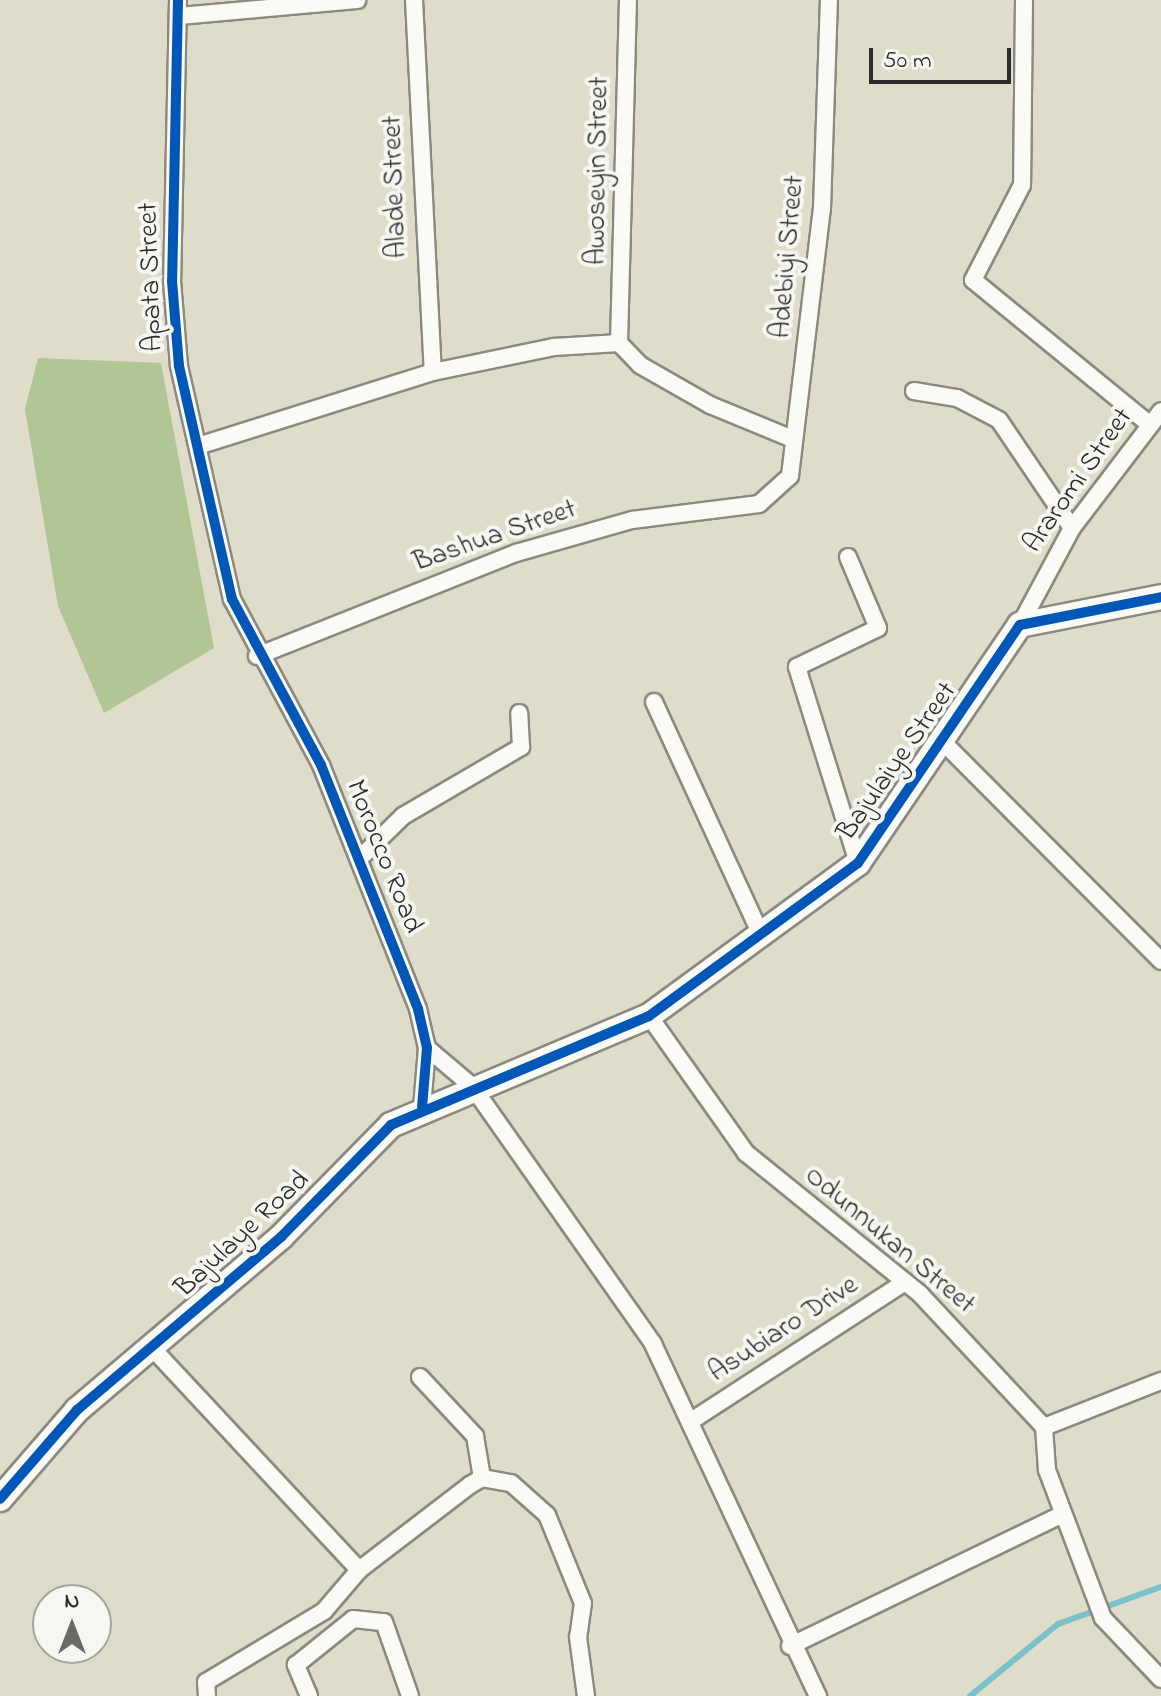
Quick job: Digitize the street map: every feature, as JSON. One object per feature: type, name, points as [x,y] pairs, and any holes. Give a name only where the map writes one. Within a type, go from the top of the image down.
[{"type":"street","points":[[178,8],[357,0]]},
{"type":"street","name":"Alade Street","points":[[414,0],[433,372]]},
{"type":"street","name":"Awoseyin Street","points":[[619,343],[628,0]]},
{"type":"street","name":"Adebiyi Street","points":[[759,504],[790,476],[790,438],[822,209],[829,0]]},
{"type":"street","points":[[1024,0],[1022,185],[971,274],[1150,425]]},
{"type":"street","name":"Apata Street","points":[[178,8],[172,281],[179,366],[232,599],[249,639]]},
{"type":"street","points":[[198,446],[433,372],[554,347],[619,343],[640,365],[710,405],[790,438]]},
{"type":"street","points":[[914,391],[957,398],[999,420],[1072,528]]},
{"type":"street","name":"Araromi Street","points":[[1020,625],[1072,528],[1161,411]]},
{"type":"street","name":"Bashua Street","points":[[257,656],[516,553],[632,520],[759,504]]},
{"type":"street","points":[[848,557],[878,628],[797,667],[858,863]]},
{"type":"street","points":[[1020,625],[1161,597]]},
{"type":"street","name":"Bajulaiye Street","points":[[553,1060],[649,1016],[762,937],[858,863],[1020,625]]},
{"type":"street","name":"Morocco Road","points":[[249,639],[321,765],[359,859],[427,1048],[422,1107]]},
{"type":"street","points":[[654,702],[762,937]]},
{"type":"street","points":[[359,859],[403,816],[521,747],[519,713]]},
{"type":"street","points":[[943,742],[1161,961]]},
{"type":"street","name":"Odunnukan Street","points":[[649,1016],[746,1153],[905,1282],[1012,1384],[1044,1427]]},
{"type":"street","points":[[427,1048],[472,1086],[612,1279],[691,1421],[790,1646],[818,1696]]},
{"type":"street","name":"Bajulaye Road","points":[[0,1499],[77,1410],[154,1350],[391,1125],[422,1107],[472,1086],[553,1060]]},
{"type":"street","name":"Asubiaro Drive","points":[[691,1421],[905,1282]]},
{"type":"street","points":[[154,1350],[359,1570]]},
{"type":"street","points":[[420,1377],[475,1436],[482,1478]]},
{"type":"street","points":[[1161,1381],[1044,1427],[1047,1470],[1100,1598],[1103,1618],[1161,1679]]},
{"type":"street","points":[[207,1696],[206,1682],[324,1611],[359,1570],[482,1478],[511,1483],[547,1515],[583,1603],[581,1695]]},
{"type":"street","points":[[790,1646],[1063,1514]]},
{"type":"street","points":[[309,1696],[296,1665],[353,1619],[384,1622],[410,1696]]},
{"type":"green space","points":[[38,358],[161,363],[214,648],[104,713],[58,606],[25,409]]},
{"type":"waterway","points":[[970,1696],[1058,1624],[1161,1587]]},
{"type":"cycle path","points":[[178,0],[172,281],[179,366],[232,599],[321,765],[418,1009],[427,1048],[422,1107]]},
{"type":"cycle path","points":[[0,1499],[77,1410],[281,1237],[391,1125],[649,1016],[858,863],[1020,625],[1161,597]]}]
